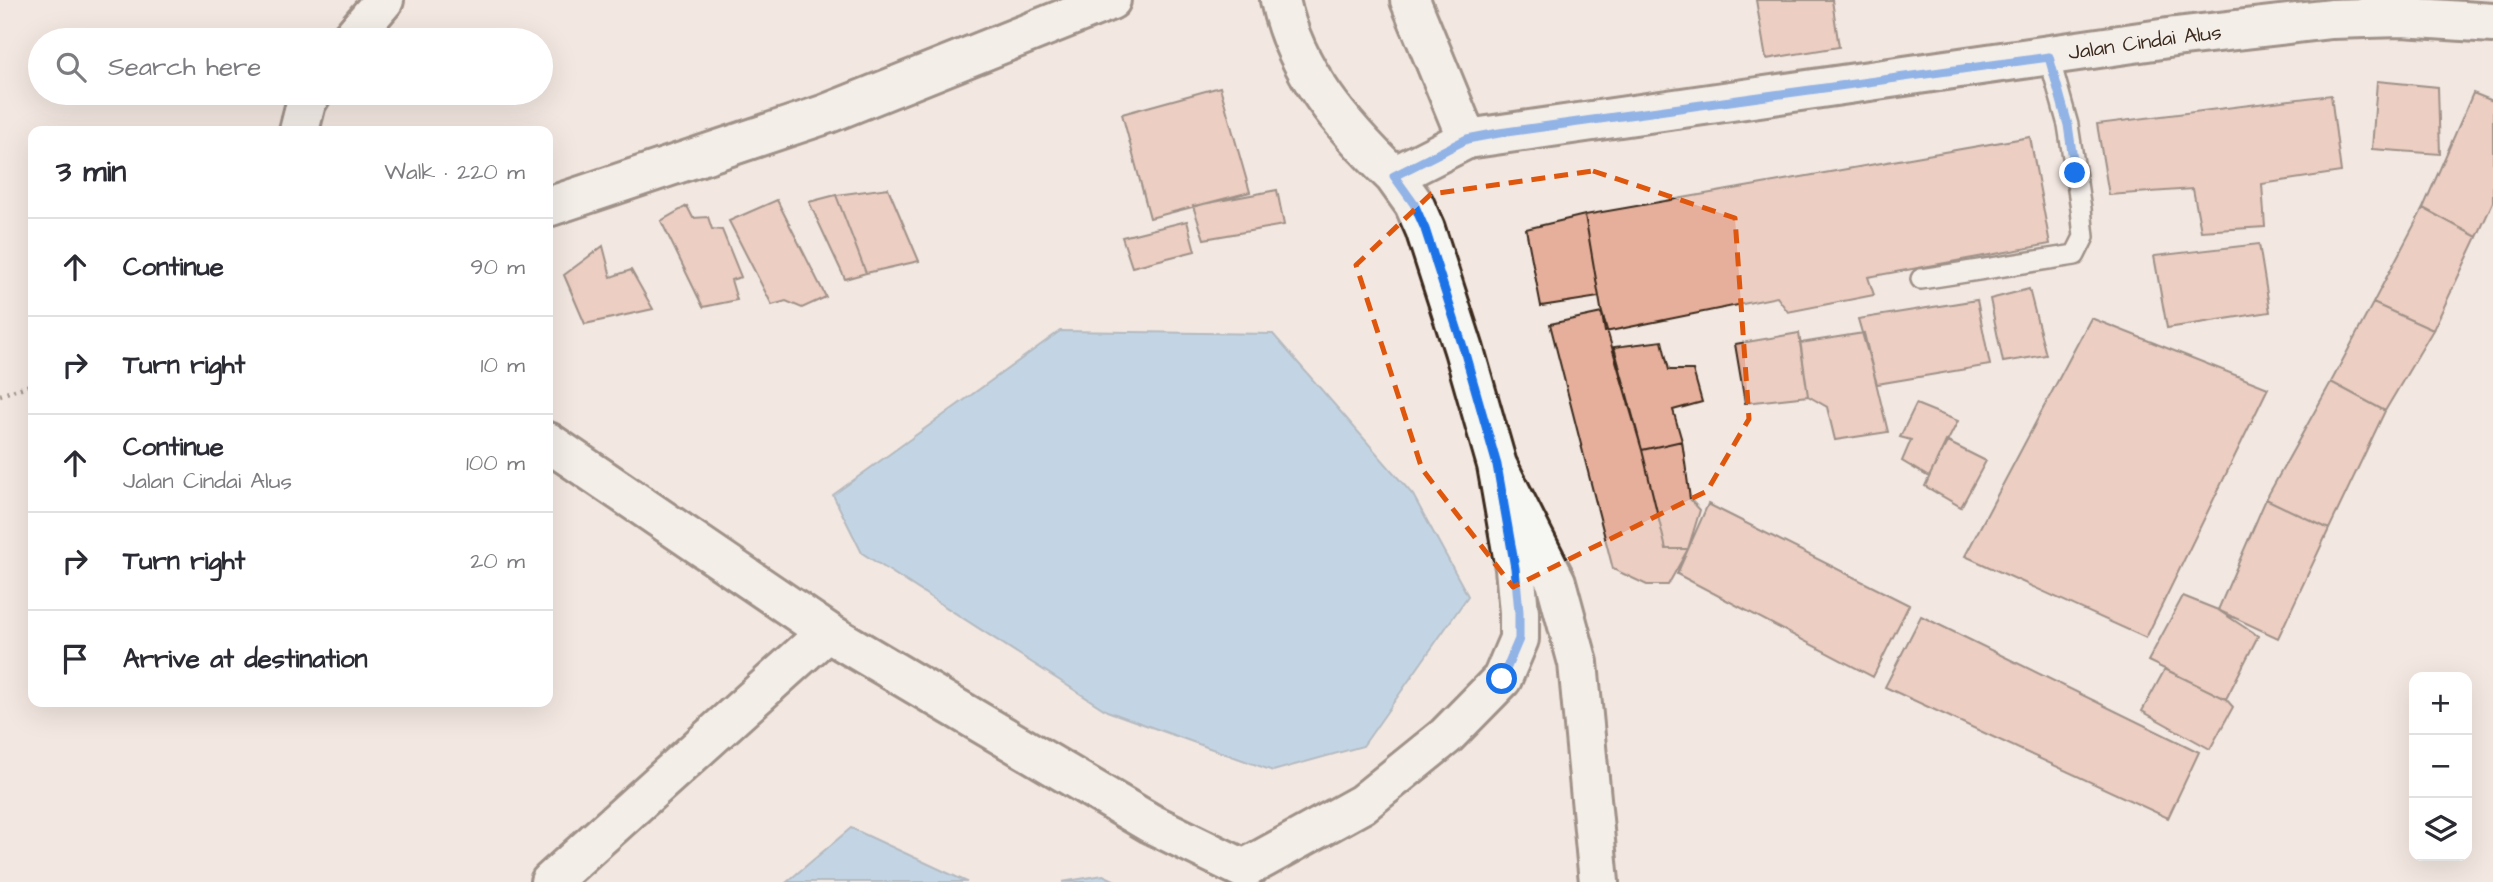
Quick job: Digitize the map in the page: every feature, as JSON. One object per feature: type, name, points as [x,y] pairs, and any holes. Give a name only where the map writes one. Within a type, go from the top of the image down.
[{"type":"street","points":[[361,28],[384,0]]},
{"type":"street","points":[[553,205],[826,114],[1111,0]]},
{"type":"street","points":[[553,445],[827,632],[1150,823],[1258,875],[1362,804],[1446,736],[1502,679],[1519,639],[1515,568],[1497,465],[1425,229],[1414,204],[1394,176],[1337,114],[1304,69],[1280,0]]},
{"type":"street","points":[[1410,0],[1467,139]]},
{"type":"street","name":"Jalan Cindai Alus","points":[[1394,176],[1467,139],[2175,37],[2331,19],[2402,17],[2493,23]]},
{"type":"street","points":[[301,126],[308,105]]},
{"type":"street","points":[[1497,465],[1556,582],[1578,663],[1599,882]]},
{"type":"street","points":[[550,882],[827,632]]},
{"type":"lane","points":[[1921,279],[2075,255],[2084,237],[2081,209],[2068,125],[2049,57]]},
{"type":"path","points":[[0,395],[28,386]]},
{"type":"highlighted area","points":[[1593,171],[1735,218],[1749,419],[1707,491],[1513,587],[1422,469],[1356,265],[1431,194]]},
{"type":"water","points":[[1060,331],[1273,334],[1413,495],[1468,596],[1363,746],[1273,771],[1107,711],[862,553],[833,495]]},
{"type":"water","points":[[851,828],[967,882],[787,882]]},
{"type":"water","points":[[1103,875],[1118,882],[1062,882]]},
{"type":"building","points":[[1756,0],[1832,0],[1839,47],[1766,59]]},
{"type":"building","points":[[2377,81],[2438,87],[2440,154],[2372,149]]},
{"type":"building","points":[[1220,87],[1250,192],[1150,218],[1122,114]]},
{"type":"building","points":[[2473,93],[2493,101],[2493,202],[2477,237],[2423,208]]},
{"type":"building","points":[[2331,95],[2341,172],[2262,184],[2265,227],[2201,231],[2193,189],[2109,195],[2097,124]]},
{"type":"building","points":[[2030,137],[2050,244],[1868,277],[1874,295],[1788,312],[1777,297],[1605,332],[1585,215]]},
{"type":"building","points":[[888,188],[919,261],[866,273],[836,195]]},
{"type":"building","points":[[1277,190],[1284,225],[1204,239],[1193,206]]},
{"type":"building","points":[[836,195],[866,273],[845,279],[809,202]]},
{"type":"building","points":[[777,200],[826,297],[802,308],[786,301],[772,305],[729,221]]},
{"type":"building","points":[[687,206],[693,218],[708,217],[712,229],[722,230],[741,277],[731,280],[737,300],[703,307],[661,221]]},
{"type":"building","points":[[2423,208],[2477,237],[2433,330],[2373,303]]},
{"type":"building","points":[[1585,215],[1599,297],[1541,306],[1526,229]]},
{"type":"building","points":[[1187,221],[1195,251],[1132,267],[1122,237]]},
{"type":"building","points":[[2259,244],[2270,312],[2167,328],[2154,256]]},
{"type":"building","points":[[603,246],[611,277],[631,270],[653,309],[585,324],[564,275]]},
{"type":"building","points":[[2029,289],[2046,355],[2003,362],[1990,299]]},
{"type":"building","points":[[1977,300],[1990,365],[1877,384],[1858,319]]},
{"type":"building","points":[[2373,303],[2433,330],[2385,411],[2331,382]]},
{"type":"building","points":[[1602,313],[1642,450],[1666,549],[1688,549],[1668,585],[1647,585],[1613,569],[1550,324]]},
{"type":"building","points":[[2091,318],[2268,388],[2146,638],[1965,556]]},
{"type":"building","points":[[1799,333],[1808,396],[1745,403],[1735,344]]},
{"type":"building","points":[[1864,333],[1888,432],[1835,440],[1827,407],[1808,396],[1800,343]]},
{"type":"building","points":[[1662,341],[1669,370],[1693,370],[1702,402],[1673,410],[1682,441],[1642,450],[1614,347]]},
{"type":"building","points":[[2331,382],[2385,411],[2329,529],[2266,499]]},
{"type":"building","points":[[1916,404],[1958,421],[1929,477],[1902,461],[1911,440],[1900,437]]},
{"type":"building","points":[[1682,441],[1690,499],[1700,510],[1688,549],[1666,549],[1642,450]]},
{"type":"building","points":[[1946,441],[1986,461],[1961,507],[1925,486]]},
{"type":"building","points":[[2266,499],[2329,529],[2278,638],[2218,610]]},
{"type":"building","points":[[1708,504],[1909,605],[1873,677],[1677,574]]},
{"type":"building","points":[[2183,596],[2218,610],[2258,636],[2226,699],[2148,661]]},
{"type":"building","points":[[1921,616],[2199,752],[2168,818],[1885,687]]},
{"type":"building","points":[[2165,669],[2226,699],[2233,707],[2210,749],[2142,711]]},
{"type":"route","points":[[1502,679],[1519,639],[1519,612],[1515,568],[1497,465],[1425,229],[1414,204],[1394,176],[1467,139],[1499,133],[2049,57],[2068,125],[2075,173]]}]
